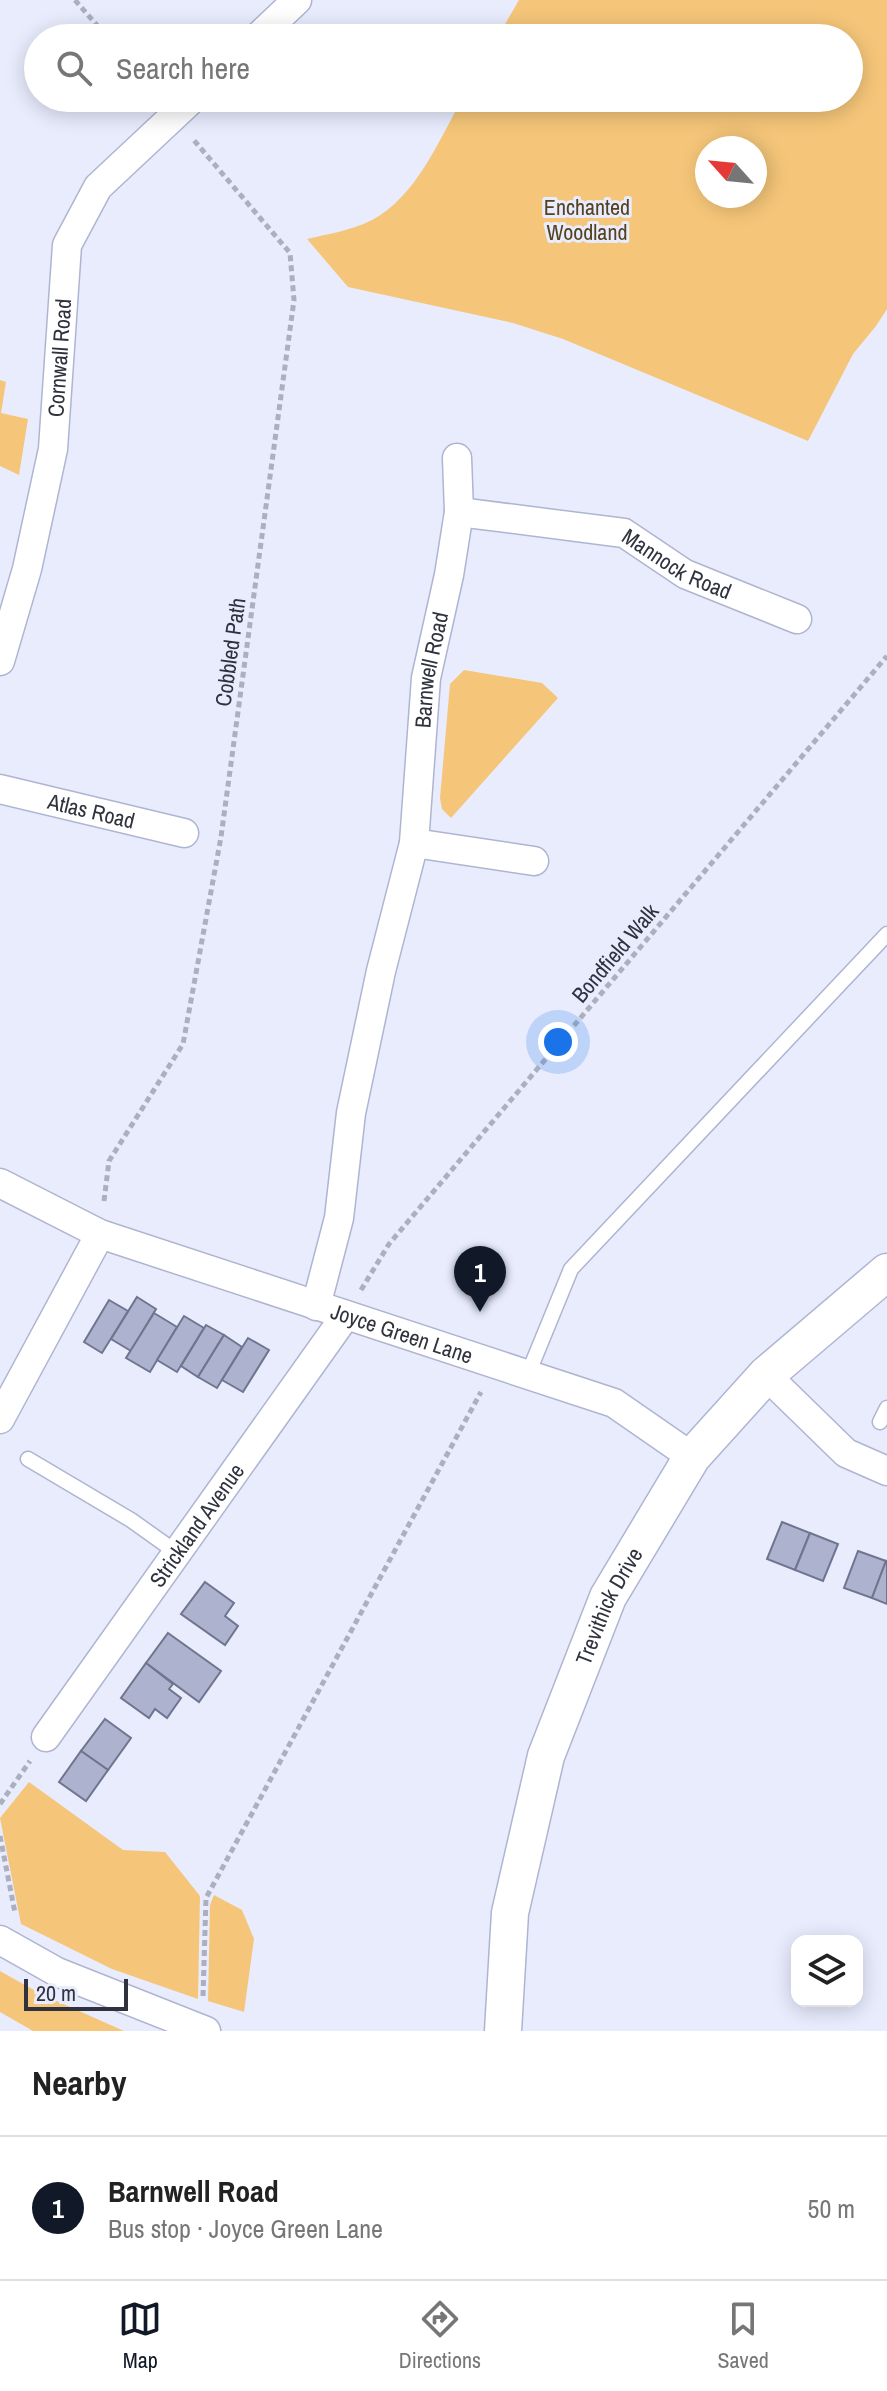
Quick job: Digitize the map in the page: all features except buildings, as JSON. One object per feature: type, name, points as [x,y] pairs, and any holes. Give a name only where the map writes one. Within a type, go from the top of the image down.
[{"type":"street","points":[[272,24],[297,0]]},
{"type":"street","name":"Cornwall Road","points":[[0,661],[27,569],[53,449],[67,245],[98,187],[178,112]]},
{"type":"street","name":"Barnwell Road","points":[[316,1306],[339,1218],[351,1113],[381,971],[414,843],[424,695],[459,512],[457,458]]},
{"type":"street","name":"Mannock Road","points":[[459,512],[624,533],[685,574],[797,619]]},
{"type":"street","name":"Atlas Road","points":[[0,789],[184,833]]},
{"type":"street","points":[[414,843],[534,861]]},
{"type":"street","name":"Joyce Green Lane","points":[[0,1183],[100,1234],[614,1403],[692,1457]]},
{"type":"street","points":[[0,1419],[100,1234]]},
{"type":"street","name":"Trevithick Drive","points":[[503,2031],[510,1913],[546,1756],[608,1597],[692,1457],[766,1375],[886,1276]]},
{"type":"street","name":"Strickland Avenue","points":[[46,1737],[346,1315]]},
{"type":"street","points":[[766,1375],[846,1453],[887,1471]]},
{"type":"street","points":[[11,1946],[57,1972],[206,2031]]},
{"type":"lane","points":[[528,1374],[571,1269],[887,934]]},
{"type":"lane","points":[[880,1422],[887,1408]]},
{"type":"lane","points":[[28,1459],[131,1520],[176,1552]]},
{"type":"path","points":[[75,0],[96,24]]},
{"type":"path","name":"Cobbled Path","points":[[100,1234],[109,1161],[183,1044],[221,837],[294,300],[290,253],[187,112]]},
{"type":"path","name":"Bondfield Walk","points":[[346,1315],[389,1244],[887,656]]},
{"type":"path","points":[[203,2001],[206,1898],[497,1363]]},
{"type":"path","points":[[0,1804],[46,1737]]},
{"type":"path","points":[[0,1836],[11,1946]]},
{"type":"green space","name":"Enchanted Woodland","points":[[519,0],[887,0],[887,309],[853,354],[808,441],[563,339],[513,323],[348,287],[307,239],[372,220],[388,210],[414,182],[455,112],[863,112],[863,24],[505,24]]},
{"type":"green space","points":[[0,380],[6,382],[1,413],[28,419],[19,475],[0,466]]},
{"type":"green space","points":[[464,670],[542,683],[558,698],[451,818],[442,809],[440,798],[450,684]]},
{"type":"green space","points":[[29,1782],[123,1850],[165,1852],[200,1896],[198,1999],[112,1969],[21,1924],[0,1818]]},
{"type":"green space","points":[[214,1895],[242,1910],[254,1939],[244,2012],[208,2001],[210,1905]]},
{"type":"green space","points":[[0,1971],[41,1994],[124,2031],[33,2031],[0,2012]]},
{"type":"place","name":"Barnwell Road","points":[[480,1312]]}]
